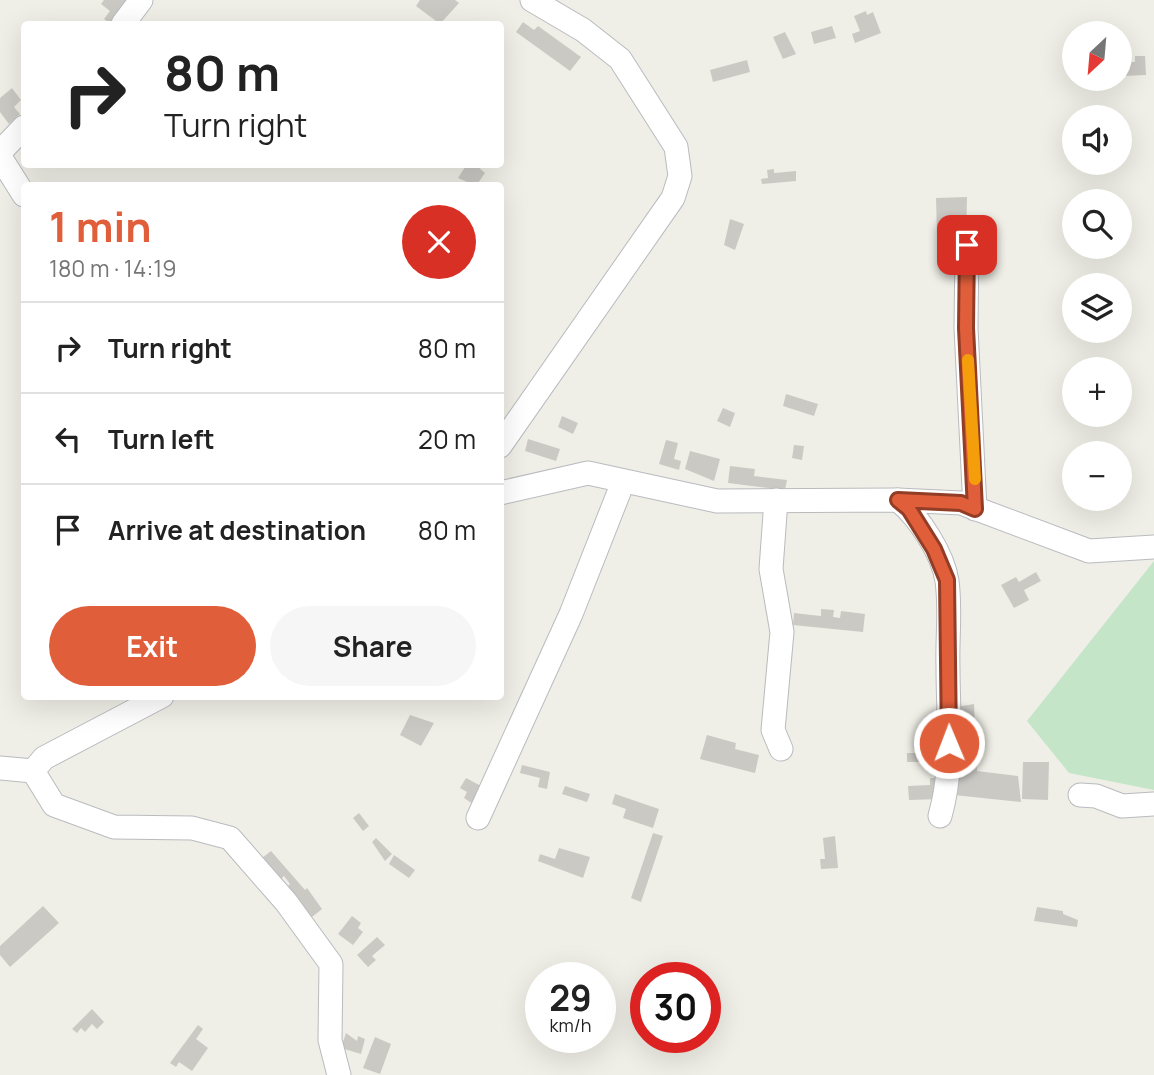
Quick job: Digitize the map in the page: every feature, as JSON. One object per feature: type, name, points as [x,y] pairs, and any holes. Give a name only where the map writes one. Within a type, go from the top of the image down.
[{"type":"street","points":[[125,21],[141,0]]},
{"type":"street","points":[[504,440],[673,198],[680,176],[676,147],[620,59],[583,30],[531,0]]},
{"type":"street","points":[[21,130],[0,154],[21,190]]},
{"type":"street","points":[[967,245],[966,328],[975,509]]},
{"type":"street","points":[[504,489],[588,472],[717,501],[898,500],[961,503],[1089,551],[1154,547]]},
{"type":"street","points":[[478,818],[570,614],[623,482]]},
{"type":"street","points":[[776,500],[771,569],[782,632],[773,730],[780,749]]},
{"type":"street","points":[[898,500],[909,509],[934,549],[947,580],[949,743],[946,794],[940,816]]},
{"type":"street","points":[[33,771],[44,758],[154,700]]},
{"type":"street","points":[[0,768],[33,771]]},
{"type":"street","points":[[33,771],[54,805],[114,827],[192,828],[229,838],[286,902],[331,964],[330,1040],[339,1075]]},
{"type":"street","points":[[1080,796],[1096,796],[1122,806],[1154,804]]},
{"type":"green space","points":[[1154,561],[1154,790],[1069,773],[1027,721]]},
{"type":"building","points":[[104,0],[136,0],[120,21],[104,19],[110,11],[101,4]]},
{"type":"building","points":[[420,0],[455,0],[459,3],[443,21],[436,21],[416,6]]},
{"type":"building","points":[[866,11],[867,15],[873,12],[881,33],[855,43],[852,34],[860,31],[854,16]]},
{"type":"building","points":[[523,22],[534,30],[538,26],[581,57],[570,71],[516,32]]},
{"type":"building","points":[[832,26],[836,38],[814,44],[811,32]]},
{"type":"building","points":[[785,32],[796,54],[783,59],[773,37]]},
{"type":"building","points":[[1135,56],[1145,56],[1146,75],[1132,76],[1132,62],[1135,62]]},
{"type":"building","points":[[747,60],[750,72],[713,82],[710,70]]},
{"type":"building","points":[[12,88],[21,100],[14,107],[20,114],[9,124],[0,112],[0,98]]},
{"type":"building","points":[[464,168],[479,168],[485,173],[479,182],[467,182],[458,178]]},
{"type":"building","points":[[774,169],[774,173],[796,171],[796,181],[762,184],[761,179],[768,178],[767,170]]},
{"type":"building","points":[[967,197],[966,240],[954,240],[954,235],[937,236],[936,198]]},
{"type":"building","points":[[730,219],[744,224],[735,250],[724,245]]},
{"type":"building","points":[[786,394],[818,404],[814,416],[783,406]]},
{"type":"building","points":[[723,408],[735,413],[730,427],[717,421]]},
{"type":"building","points":[[562,416],[578,423],[573,434],[558,427]]},
{"type":"building","points":[[528,439],[560,449],[556,461],[525,451]]},
{"type":"building","points":[[666,440],[678,443],[674,459],[681,461],[679,470],[659,464]]},
{"type":"building","points":[[794,445],[804,446],[802,460],[792,458]]},
{"type":"building","points":[[690,451],[720,459],[714,481],[685,469]]},
{"type":"building","points":[[730,466],[755,469],[754,476],[787,480],[785,490],[728,483]]},
{"type":"building","points":[[1036,572],[1041,581],[1024,590],[1029,600],[1014,608],[1001,585],[1016,577],[1019,582]]},
{"type":"building","points":[[821,609],[834,610],[833,617],[840,618],[841,611],[865,614],[863,632],[793,625],[794,613],[821,616]]},
{"type":"building","points":[[974,704],[977,771],[1018,776],[1021,802],[954,795],[956,707]]},
{"type":"building","points":[[410,715],[434,723],[421,746],[400,735]]},
{"type":"building","points":[[707,735],[736,743],[735,749],[759,755],[755,773],[700,759]]},
{"type":"building","points":[[907,753],[923,753],[923,762],[907,762]]},
{"type":"building","points":[[1023,762],[1049,762],[1048,800],[1022,799]]},
{"type":"building","points":[[522,765],[550,772],[547,789],[538,787],[540,778],[520,773]]},
{"type":"building","points":[[466,778],[483,787],[473,804],[464,798],[467,792],[460,788]]},
{"type":"building","points":[[930,778],[941,778],[942,799],[909,800],[908,786],[930,785]]},
{"type":"building","points":[[565,786],[590,794],[587,802],[562,794]]},
{"type":"building","points":[[615,794],[659,809],[653,828],[623,818],[626,809],[612,804]]},
{"type":"building","points":[[359,813],[369,826],[363,831],[353,818]]},
{"type":"building","points":[[653,833],[663,836],[641,902],[631,898]]},
{"type":"building","points":[[835,836],[838,868],[821,869],[820,859],[825,859],[823,838]]},
{"type":"building","points":[[376,838],[392,854],[385,861],[372,842]]},
{"type":"building","points":[[559,848],[590,857],[583,878],[538,861],[540,854],[555,859]]},
{"type":"building","points":[[271,851],[305,890],[307,888],[322,909],[312,917],[287,887],[290,884],[284,876],[280,880],[262,858]]},
{"type":"building","points":[[394,855],[415,870],[409,878],[389,864]]},
{"type":"building","points":[[43,906],[59,923],[10,967],[0,955],[0,946]]},
{"type":"building","points":[[1037,907],[1063,911],[1063,914],[1078,920],[1077,927],[1034,921]]},
{"type":"building","points":[[352,916],[361,923],[358,928],[363,932],[353,945],[338,934]]},
{"type":"building","points":[[377,937],[385,945],[372,956],[376,960],[368,967],[357,955]]},
{"type":"building","points":[[92,1009],[104,1022],[97,1029],[92,1024],[85,1032],[81,1028],[77,1033],[72,1029]]},
{"type":"building","points":[[198,1025],[203,1029],[196,1039],[208,1048],[192,1071],[179,1062],[176,1067],[170,1063]]},
{"type":"building","points":[[346,1033],[357,1041],[358,1036],[365,1039],[361,1054],[341,1048]]},
{"type":"building","points":[[375,1037],[391,1044],[380,1074],[363,1068]]},
{"type":"slow traffic","points":[[968,360],[975,479]]},
{"type":"route","points":[[949,743],[947,580],[934,549],[909,509],[898,500],[961,503],[975,509],[974,439],[966,328],[967,245]]}]
